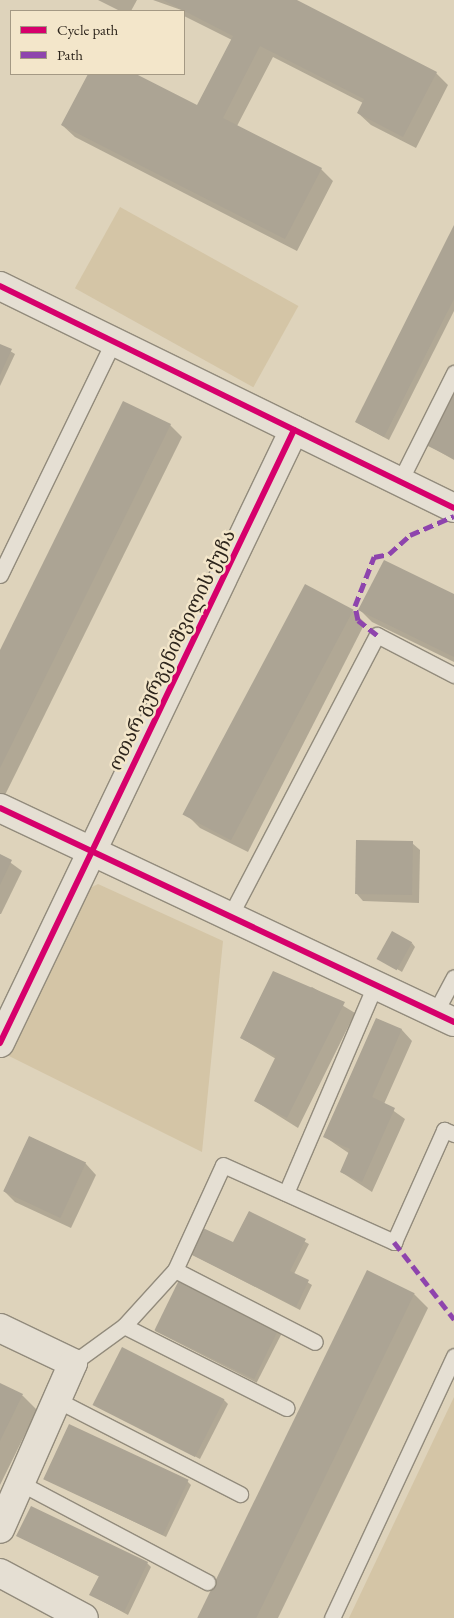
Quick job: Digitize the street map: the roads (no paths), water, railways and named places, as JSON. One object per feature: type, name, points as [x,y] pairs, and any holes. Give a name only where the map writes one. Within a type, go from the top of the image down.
[{"type":"street","points":[[0,286],[454,508]]},
{"type":"street","name":"ოთარ გურგენიშვილის ქუჩა","points":[[0,1042],[294,430]]},
{"type":"street","points":[[0,808],[92,853],[376,983],[445,1017]]},
{"type":"street","points":[[0,1328],[73,1363],[0,1529]]},
{"type":"street","points":[[0,1573],[84,1618]]},
{"type":"lane","points":[[0,575],[114,342]]},
{"type":"lane","points":[[400,481],[454,373]]},
{"type":"lane","points":[[230,916],[377,635],[454,674]]},
{"type":"lane","points":[[445,1017],[454,977]]},
{"type":"lane","points":[[286,1193],[376,983]]},
{"type":"lane","points":[[73,1363],[124,1326],[175,1270],[223,1165],[394,1242],[444,1130],[454,1134]]},
{"type":"lane","points":[[175,1270],[315,1342]]},
{"type":"lane","points":[[124,1326],[286,1408]]},
{"type":"lane","points":[[332,1618],[454,1356]]},
{"type":"lane","points":[[57,1400],[240,1494]]},
{"type":"lane","points":[[20,1483],[207,1582]]}]
